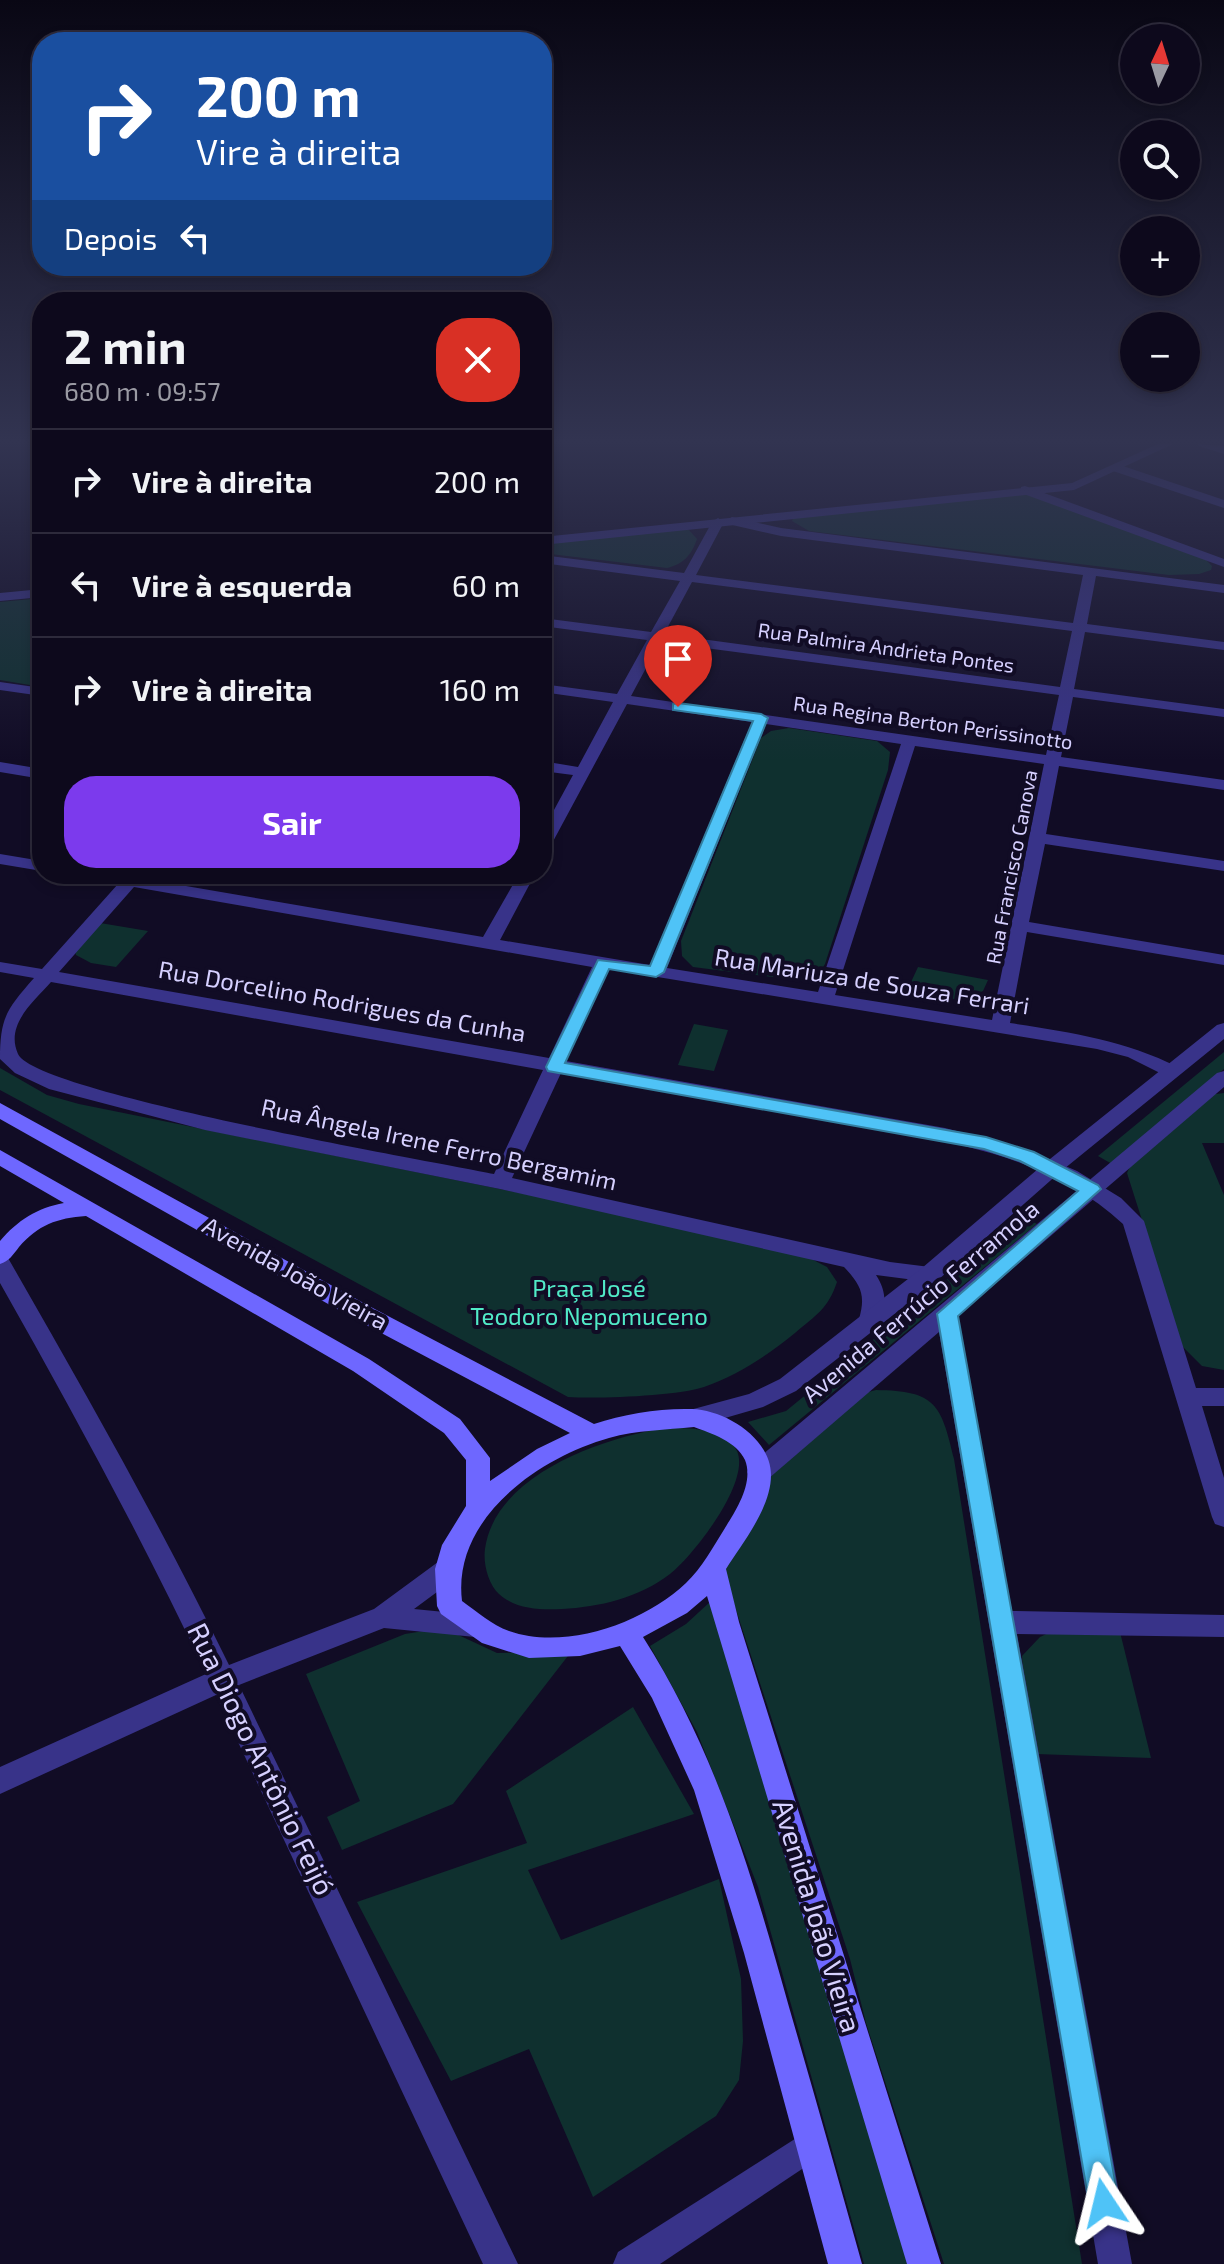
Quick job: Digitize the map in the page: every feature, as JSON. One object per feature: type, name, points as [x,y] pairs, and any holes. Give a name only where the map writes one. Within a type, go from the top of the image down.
[{"type":"main road","name":"Avenida João Vieira","points":[[0,1110],[361,1312],[592,1434]]},
{"type":"main road","name":"Avenida João Vieira","points":[[0,1157],[361,1365],[452,1426],[478,1458],[478,1507]]},
{"type":"main road","points":[[0,1256],[27,1224],[52,1213],[86,1209]]},
{"type":"main road","name":"Avenida João Vieira","points":[[447,1570],[465,1527],[478,1507],[525,1468],[592,1434],[652,1422],[694,1418],[722,1426],[748,1446],[759,1472]]},
{"type":"main road","points":[[447,1570],[450,1606],[475,1626],[509,1643],[542,1646],[598,1642],[626,1633],[675,1609],[696,1591],[713,1568],[753,1498],[759,1472]]},
{"type":"main road","name":"Avenida João Vieira","points":[[713,1568],[726,1622],[924,2264]]},
{"type":"main road","points":[[626,1633],[662,1690],[708,1789],[759,1953],[845,2264]]},
{"type":"street","points":[[552,829],[656,636],[707,550]]},
{"type":"street","points":[[911,550],[1224,589]]},
{"type":"street","points":[[1188,550],[1224,563]]},
{"type":"street","points":[[552,560],[1224,646]]},
{"type":"street","name":"Rua Francisco Canova","points":[[1000,1026],[1090,574]]},
{"type":"street","points":[[0,597],[32,594]]},
{"type":"street","name":"Rua Palmira Andrieta Pontes","points":[[552,623],[1224,713]]},
{"type":"street","points":[[0,686],[32,691]]},
{"type":"street","name":"Rua Regina Berton Perissinotto","points":[[552,689],[1224,785]]},
{"type":"street","points":[[656,972],[761,718]]},
{"type":"street","points":[[825,998],[910,739]]},
{"type":"street","points":[[0,767],[32,772]]},
{"type":"street","points":[[552,767],[583,772]]},
{"type":"street","points":[[1039,838],[1224,866]]},
{"type":"street","points":[[0,859],[32,864]]},
{"type":"street","points":[[45,976],[127,884]]},
{"type":"street","name":"Rua Mariuza de Souza Ferrari","points":[[141,884],[1111,1046],[1135,1053],[1171,1071]]},
{"type":"street","points":[[489,943],[521,884]]},
{"type":"street","points":[[1020,926],[1224,960]]},
{"type":"street","points":[[500,1182],[603,963]]},
{"type":"street","name":"Rua Dorcelino Rodrigues da Cunha","points":[[0,967],[972,1141],[1027,1157],[1052,1168],[1116,1203],[1133,1221],[1190,1397],[1224,1517]]},
{"type":"street","name":"Rua Ângela Irene Ferro Bergamim","points":[[45,976],[14,1012],[4,1035],[10,1059],[22,1069],[56,1085],[205,1123],[500,1182],[890,1270],[930,1274]]},
{"type":"street","name":"Avenida Ferrúcio Ferramola","points":[[694,1418],[755,1401],[788,1385],[930,1274],[1052,1168],[1224,1029]]},
{"type":"street","name":"Avenida Ferrúcio Ferramola","points":[[759,1472],[1224,1077]]},
{"type":"street","points":[[849,1259],[873,1284],[875,1305],[870,1319]]},
{"type":"street","name":"Rua Diogo Antônio Feijó","points":[[0,1264],[108,1453],[224,1679],[501,2264]]},
{"type":"street","points":[[947,1314],[1115,2264]]},
{"type":"street","points":[[1190,1397],[1224,1397]]},
{"type":"street","points":[[0,1781],[224,1679],[383,1617],[447,1570]]},
{"type":"street","points":[[383,1617],[475,1626]]},
{"type":"street","points":[[1002,1622],[1224,1626]]},
{"type":"street","points":[[630,2264],[812,2144]]},
{"type":"green space","points":[[552,550],[692,550],[682,562],[667,568],[552,554]]},
{"type":"green space","points":[[962,550],[1181,550],[1204,558],[1212,566],[1211,570],[1199,574],[1169,575]]},
{"type":"green space","points":[[32,599],[32,685],[0,680],[0,602]]},
{"type":"green space","points":[[789,728],[877,741],[890,752],[888,770],[825,964],[819,974],[805,981],[693,967],[682,956],[681,941],[761,738],[771,731]]},
{"type":"green space","points":[[94,922],[148,931],[116,967],[91,963],[76,955],[74,946]]},
{"type":"green space","points":[[918,967],[988,980],[983,991],[955,999],[935,999],[906,993]]},
{"type":"green space","points":[[694,1024],[728,1030],[714,1071],[678,1065]]},
{"type":"green space","points":[[1224,1052],[1224,1069],[1112,1164],[1098,1156]]},
{"type":"green space","name":"Praça José Teodoro Nepomuceno","points":[[0,1068],[47,1095],[79,1104],[788,1247],[827,1267],[837,1282],[825,1305],[809,1321],[763,1357],[717,1382],[692,1390],[657,1395],[568,1397],[0,1090]]},
{"type":"green space","points":[[1224,1093],[1224,1143],[1202,1143],[1224,1195],[1224,1370],[1202,1366],[1182,1346],[1127,1173],[1134,1158],[1208,1095]]},
{"type":"green space","points":[[1023,1217],[1037,1224],[769,1445],[748,1422],[786,1411]]},
{"type":"green space","points":[[876,1390],[912,1393],[933,1404],[945,1425],[954,1459],[1082,2264],[944,2264],[866,2023],[850,1959],[725,1576],[725,1540],[763,1483],[865,1393]]},
{"type":"green space","points":[[665,1428],[705,1430],[724,1437],[737,1451],[739,1464],[728,1499],[705,1535],[680,1565],[658,1582],[632,1595],[590,1606],[536,1609],[520,1606],[499,1594],[487,1573],[485,1549],[493,1523],[508,1500],[555,1464],[583,1451]]},
{"type":"green space","points":[[711,1601],[910,2264],[864,2264],[758,1887],[697,1732],[650,1646],[686,1624]]},
{"type":"green space","points":[[1059,1628],[1119,1628],[1151,1758],[1036,1754],[1024,1719],[1022,1656],[1040,1637]]},
{"type":"green space","points":[[452,1632],[497,1653],[571,1652],[453,1804],[342,1850],[327,1817],[360,1801],[306,1674],[405,1634]]},
{"type":"green space","points":[[633,1707],[694,1814],[528,1870],[561,1940],[719,1879],[741,1979],[743,2041],[739,2080],[716,2116],[593,2197],[529,2049],[451,2081],[357,1902],[527,1843],[506,1791]]},
{"type":"route","points":[[678,707],[761,718],[656,972],[603,963],[554,1067],[986,1144],[1027,1157],[1092,1189],[947,1314],[1104,2203]]}]
